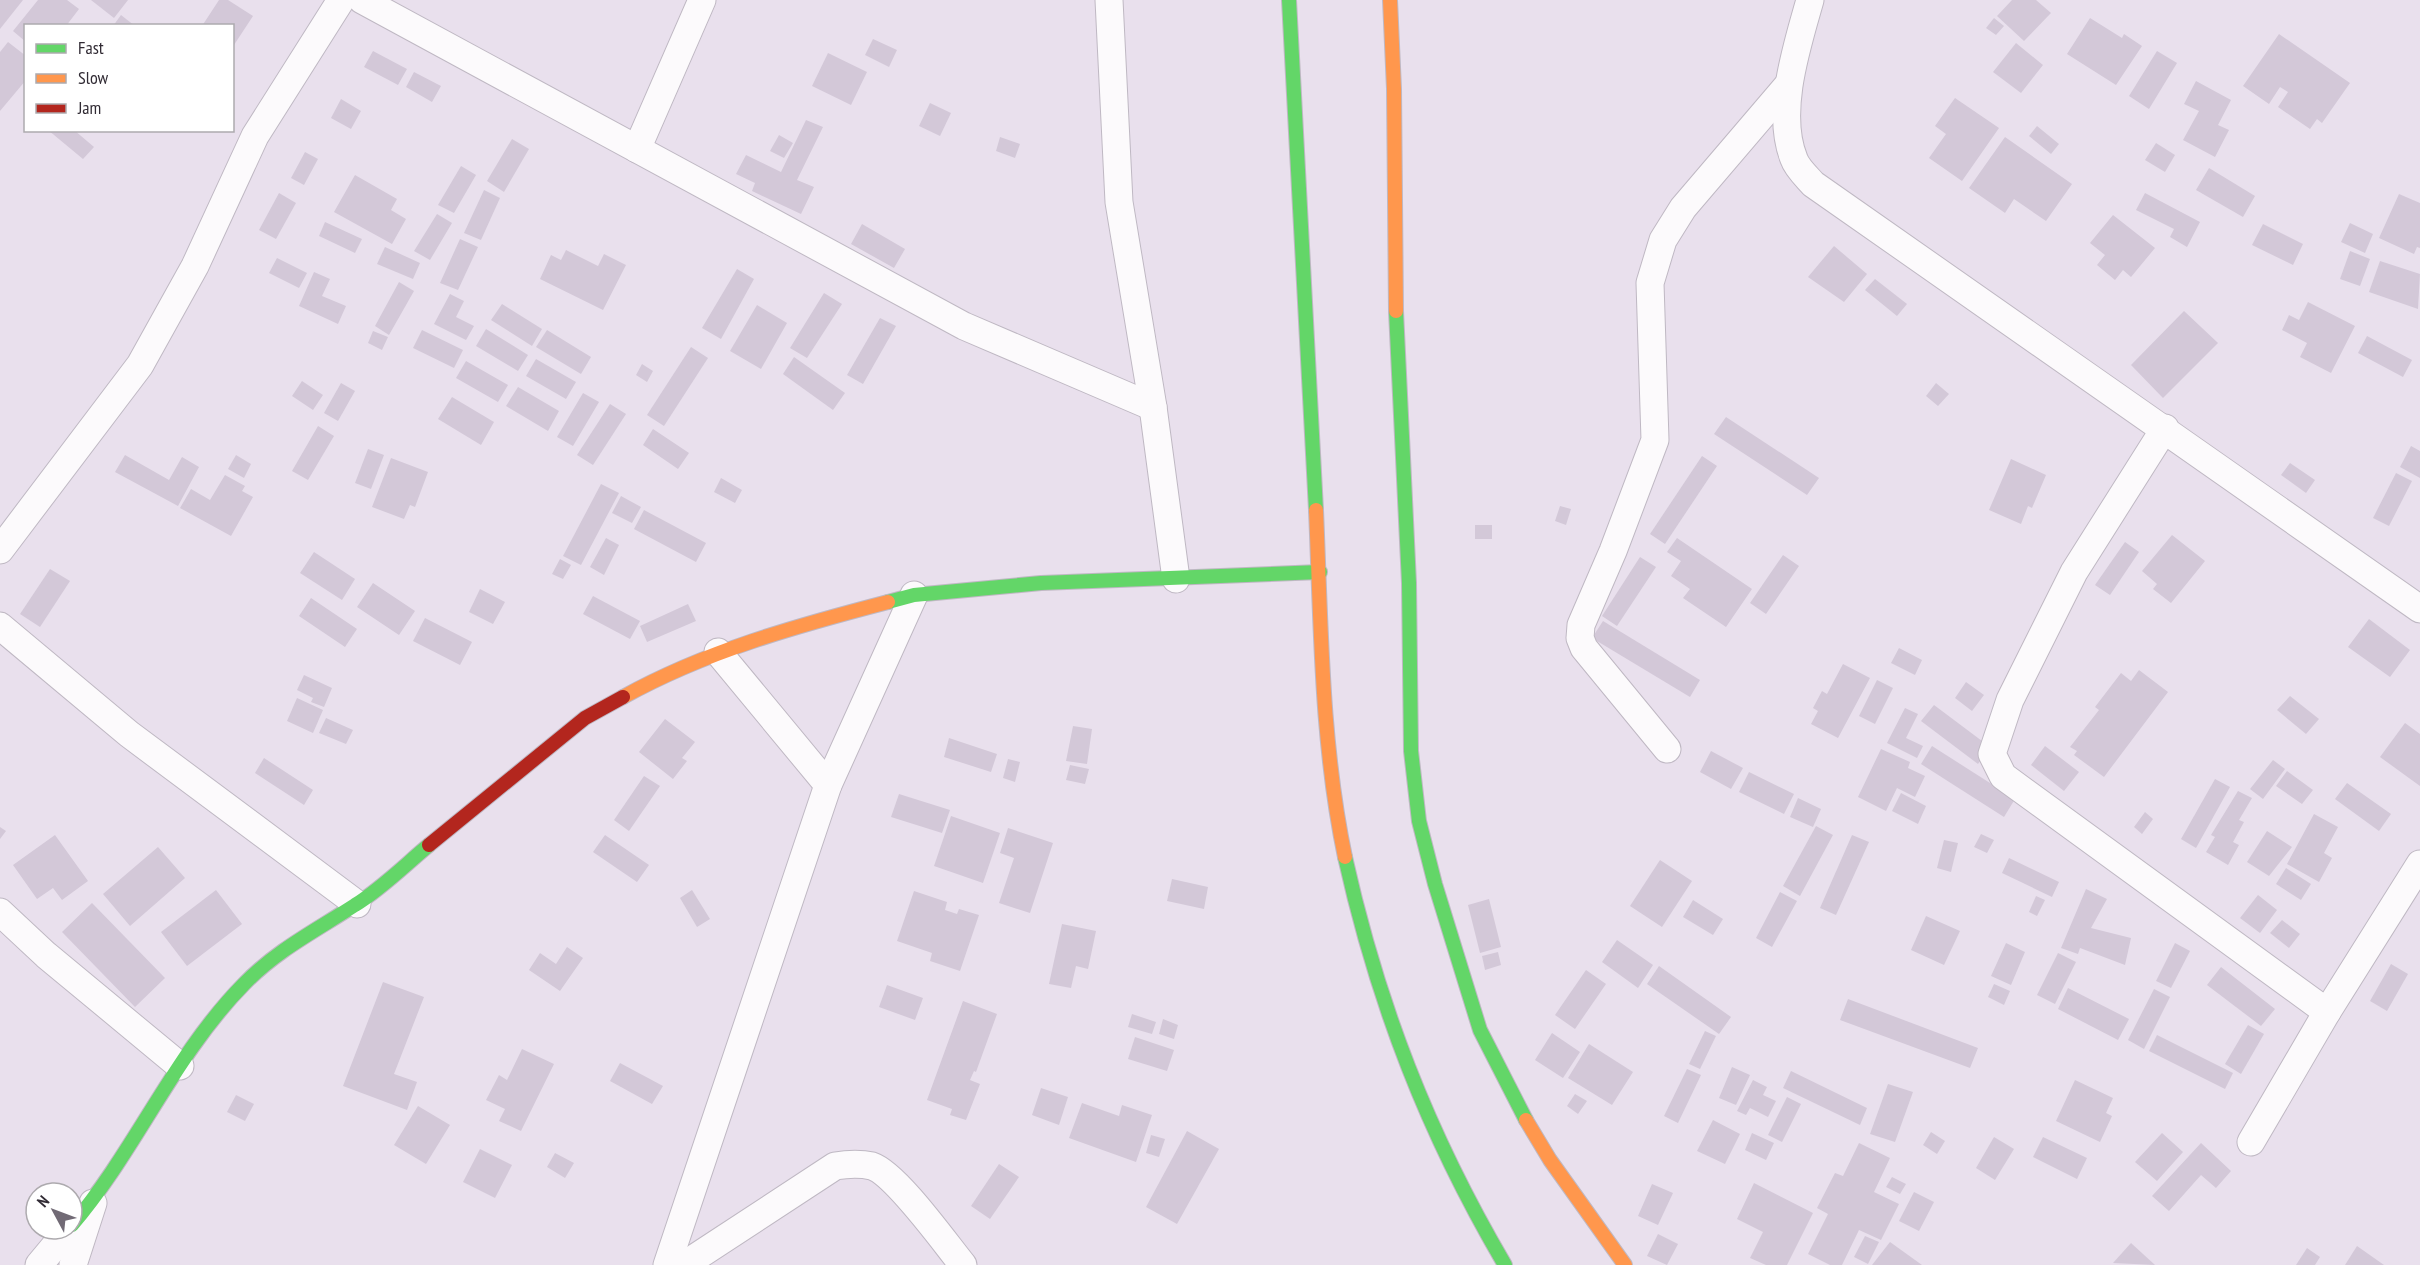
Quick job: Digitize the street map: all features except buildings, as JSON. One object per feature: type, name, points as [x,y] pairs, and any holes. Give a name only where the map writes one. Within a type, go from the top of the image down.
[{"type":"street","points":[[0,550],[140,365],[195,266],[255,136],[341,0]]},
{"type":"street","points":[[362,0],[964,326],[1153,407]]},
{"type":"street","points":[[637,149],[702,0]]},
{"type":"street","points":[[1109,0],[1119,202],[1153,407],[1176,579]]},
{"type":"street","points":[[1289,0],[1327,722],[1334,788],[1347,871],[1368,956],[1404,1062],[1441,1147],[1478,1221],[1505,1265]]},
{"type":"street","points":[[1390,0],[1394,89],[1397,360],[1409,583],[1411,751],[1419,820],[1435,884],[1480,1030],[1510,1095],[1550,1160],[1625,1265]]},
{"type":"street","points":[[1810,0],[1788,85],[1788,132],[1794,160],[1814,184],[2420,609]]},
{"type":"street","points":[[1667,749],[1584,648],[1580,639],[1581,625],[1613,551],[1655,440],[1650,283],[1663,240],[1683,208],[1788,85]]},
{"type":"street","points":[[2165,428],[2074,572],[2010,700],[1992,754],[2004,776],[2327,1012]]},
{"type":"street","points":[[84,1211],[95,1198],[180,1065],[213,1020],[244,984],[290,944],[357,904],[585,718],[655,679],[718,652],[804,624],[914,595],[1041,583],[1320,572]]},
{"type":"street","points":[[668,1265],[828,786],[914,595]]},
{"type":"street","points":[[0,626],[129,734],[357,904]]},
{"type":"street","points":[[718,652],[828,786]]},
{"type":"street","points":[[2251,1142],[2327,1012],[2420,864]]},
{"type":"street","points":[[0,912],[46,955],[180,1065]]},
{"type":"street","points":[[684,1265],[835,1166],[851,1164],[874,1167],[894,1182],[963,1265]]},
{"type":"street","points":[[73,1265],[95,1198]]},
{"type":"street","points":[[39,1265],[59,1241]]},
{"type":"traffic: fast","points":[[1289,0],[1316,510]]},
{"type":"traffic: fast","points":[[1396,311],[1409,583],[1411,751],[1419,821],[1435,884],[1480,1030],[1526,1120]]},
{"type":"traffic: fast","points":[[888,602],[914,595],[1041,583],[1320,572]]},
{"type":"traffic: fast","points":[[84,1210],[116,1166],[197,1041],[244,984],[283,951],[374,892],[429,845]]},
{"type":"traffic: fast","points":[[1345,857],[1373,965],[1408,1067],[1452,1167],[1505,1265]]},
{"type":"traffic: slow","points":[[1390,0],[1394,89],[1396,311]]},
{"type":"traffic: slow","points":[[1316,510],[1327,727],[1331,771],[1345,857]]},
{"type":"traffic: slow","points":[[623,697],[686,666],[752,641],[888,602]]},
{"type":"traffic: slow","points":[[1526,1120],[1550,1160],[1625,1265]]},
{"type":"traffic: jam","points":[[429,845],[585,718],[623,697]]}]
